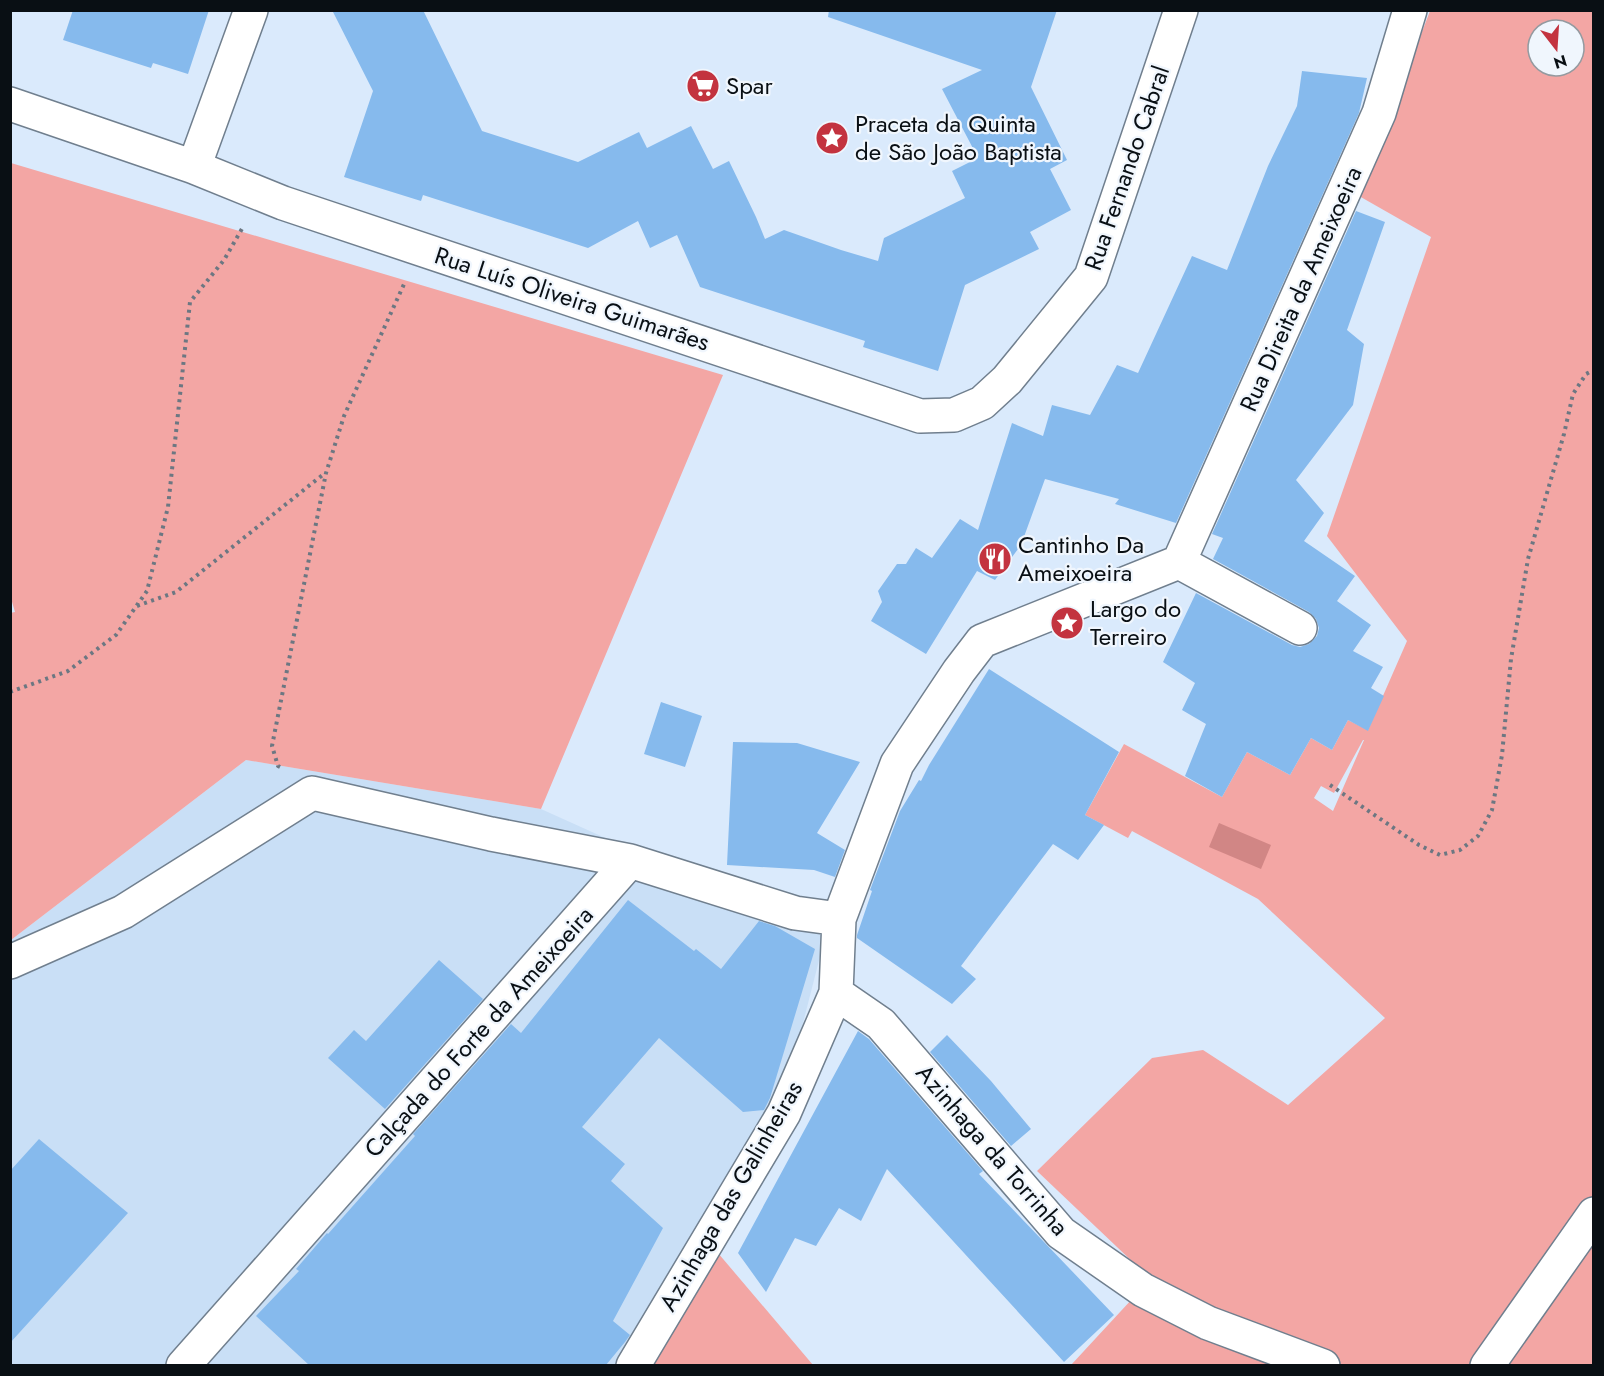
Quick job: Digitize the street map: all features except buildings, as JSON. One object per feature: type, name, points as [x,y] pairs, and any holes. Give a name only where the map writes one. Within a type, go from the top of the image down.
[{"type":"street","points":[[194,167],[251,10]]},
{"type":"street","name":"Rua Fernando Cabral","points":[[954,415],[982,403],[1007,380],[1091,277],[1181,10]]},
{"type":"street","name":"Rua Direita da Ameixoeira","points":[[1179,562],[1378,113],[1410,10]]},
{"type":"street","name":"Rua Luís Oliveira Guimarães","points":[[10,104],[194,167],[283,203],[920,416],[954,415]]},
{"type":"street","points":[[10,962],[123,912],[312,794],[491,834],[630,861],[795,913],[839,919],[897,764],[959,671],[982,641],[1179,562],[1300,628]]},
{"type":"street","name":"Calçada do Forte da Ameixoeira","points":[[183,1365],[630,861]]},
{"type":"street","name":"Azinhaga das Galinheiras","points":[[633,1365],[784,1113],[836,993],[839,919]]},
{"type":"street","name":"Azinhaga da Torrinha","points":[[836,993],[881,1024],[1061,1233],[1143,1290],[1208,1323],[1323,1365]]},
{"type":"street","points":[[1487,1365],[1593,1214]]},
{"type":"path","points":[[10,692],[68,671],[116,635],[147,591],[168,507],[190,302],[224,260],[261,194]]},
{"type":"path","points":[[312,794],[278,766],[272,746],[326,473],[344,416],[421,249]]},
{"type":"path","points":[[1330,785],[1419,844],[1440,855],[1460,850],[1478,836],[1492,810],[1502,755],[1511,659],[1528,559],[1564,434],[1573,394],[1586,374],[1593,370]]},
{"type":"path","points":[[137,606],[176,592],[326,473]]},
{"type":"shaded area","points":[[1430,11],[1593,11],[1593,1365],[1071,1365],[1133,1298],[1137,1266],[1037,1171],[1152,1058],[1203,1050],[1288,1105],[1385,1018],[1258,899],[1132,831],[1128,838],[1085,815],[1124,744],[1222,797],[1247,752],[1290,775],[1311,738],[1332,750],[1348,720],[1368,730],[1407,641],[1327,536],[1431,237],[1359,196]],"holes":[[[1364,740],[1333,811],[1314,798],[1321,786],[1334,793]]]},
{"type":"shaded area","points":[[11,163],[723,375],[541,809],[246,760],[11,940],[10,613],[15,612],[10,595]]},
{"type":"shaded area","points":[[246,760],[541,809],[825,937],[791,1070],[618,1365],[11,1366],[11,940]]},
{"type":"shaded area","points":[[1219,823],[1271,845],[1261,869],[1209,847]]},
{"type":"shaded area","points":[[718,1253],[813,1365],[649,1366]]},
{"type":"place","name":"Spar","points":[[703,86]]},
{"type":"place","name":"Praceta da Quinta de São João Baptista","points":[[832,138]]},
{"type":"place","name":"Cantinho Da Ameixoeira","points":[[995,559]]},
{"type":"place","name":"Largo do Terreiro","points":[[1067,623]]}]
